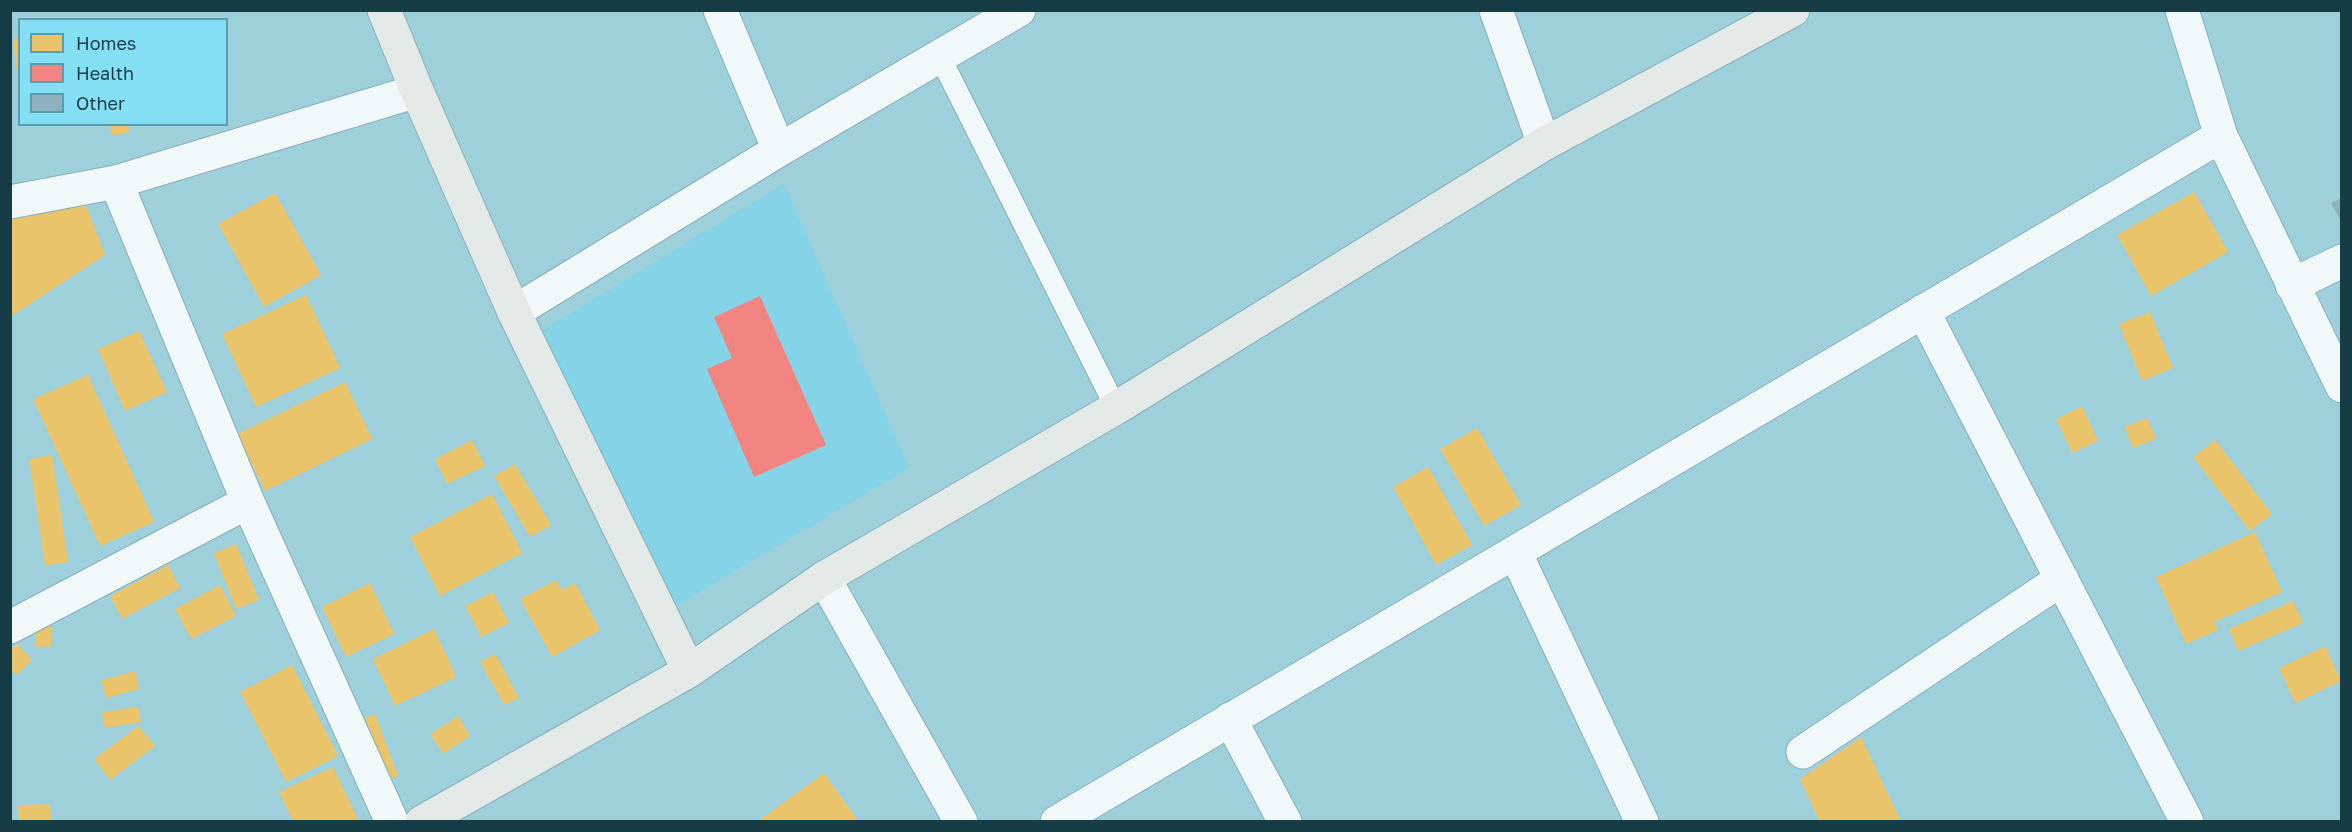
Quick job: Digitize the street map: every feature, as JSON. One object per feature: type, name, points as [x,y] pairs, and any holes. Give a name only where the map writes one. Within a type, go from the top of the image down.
[{"type":"street","points":[[384,10],[514,312],[689,671]]},
{"type":"street","points":[[720,10],[780,150]]},
{"type":"street","points":[[514,312],[780,150],[1019,10]]},
{"type":"street","points":[[1496,10],[1544,144]]},
{"type":"street","points":[[422,822],[689,671],[824,578],[1116,408],[1544,144],[1792,10]]},
{"type":"street","points":[[2182,10],[2221,136],[2342,386]]},
{"type":"street","points":[[10,202],[116,182],[417,91]]},
{"type":"street","points":[[1057,822],[2221,136]]},
{"type":"street","points":[[116,182],[248,502],[392,822]]},
{"type":"street","points":[[2292,285],[2342,261]]},
{"type":"street","points":[[1923,311],[2187,822]]},
{"type":"street","points":[[10,627],[248,502]]},
{"type":"street","points":[[1515,552],[1642,822]]},
{"type":"street","points":[[824,578],[961,822]]},
{"type":"street","points":[[1803,752],[2062,579]]},
{"type":"street","points":[[1230,720],[1285,822]]},
{"type":"lane","points":[[940,57],[1116,408]]},
{"type":"shaded area","points":[[784,184],[909,468],[674,607],[539,332]]},
{"type":"building: Homes","points":[[13,39],[18,39],[18,82]]},
{"type":"building: Homes","points":[[110,126],[128,126],[129,132],[112,136]]},
{"type":"building: Homes","points":[[2194,192],[2228,252],[2151,296],[2117,235]]},
{"type":"building: Homes","points":[[275,193],[321,275],[264,307],[218,224]]},
{"type":"building: Homes","points":[[82,195],[105,255],[10,317],[10,215]]},
{"type":"building: Homes","points":[[306,295],[340,368],[256,407],[222,334]]},
{"type":"building: Homes","points":[[2150,312],[2173,368],[2142,381],[2119,324]]},
{"type":"building: Homes","points":[[139,331],[167,392],[125,411],[98,349]]},
{"type":"building: Homes","points":[[88,375],[154,522],[100,546],[33,399]]},
{"type":"building: Homes","points":[[345,382],[372,439],[265,491],[237,434]]},
{"type":"building: Homes","points":[[2082,406],[2098,441],[2072,453],[2056,419]]},
{"type":"building: Homes","points":[[2147,418],[2156,439],[2133,448],[2124,427]]},
{"type":"building: Homes","points":[[1477,428],[1521,505],[1484,526],[1440,449]]},
{"type":"building: Homes","points":[[472,440],[485,466],[447,484],[435,459]]},
{"type":"building: Homes","points":[[2215,440],[2272,514],[2250,531],[2193,457]]},
{"type":"building: Homes","points":[[52,455],[68,562],[45,566],[29,459]]},
{"type":"building: Homes","points":[[515,464],[551,525],[530,537],[494,476]]},
{"type":"building: Homes","points":[[1428,467],[1472,545],[1436,565],[1393,487]]},
{"type":"building: Homes","points":[[492,494],[522,553],[440,596],[410,537]]},
{"type":"building: Homes","points":[[2255,532],[2282,592],[2214,622],[2218,630],[2186,644],[2156,577]]},
{"type":"building: Homes","points":[[236,544],[259,600],[236,609],[214,553]]},
{"type":"building: Homes","points":[[168,565],[180,588],[122,619],[110,596]]},
{"type":"building: Homes","points":[[556,580],[562,590],[575,583],[600,630],[552,657],[520,599]]},
{"type":"building: Homes","points":[[370,583],[394,634],[346,657],[322,607]]},
{"type":"building: Homes","points":[[220,585],[236,616],[191,639],[175,609]]},
{"type":"building: Homes","points":[[493,592],[509,623],[481,637],[465,606]]},
{"type":"building: Homes","points":[[2293,601],[2303,623],[2238,651],[2229,629]]},
{"type":"building: Homes","points":[[35,622],[51,622],[51,646],[35,647]]},
{"type":"building: Homes","points":[[434,629],[456,677],[395,706],[373,659]]},
{"type":"building: Homes","points":[[17,644],[32,660],[16,675],[10,668],[10,650]]},
{"type":"building: Homes","points":[[2325,646],[2341,681],[2295,703],[2279,668]]},
{"type":"building: Homes","points":[[495,654],[519,698],[504,705],[480,662]]},
{"type":"building: Homes","points":[[292,665],[338,756],[286,782],[240,692]]},
{"type":"building: Homes","points":[[135,671],[139,689],[106,698],[101,680]]},
{"type":"building: Homes","points":[[138,707],[141,722],[104,728],[102,712]]},
{"type":"building: Homes","points":[[375,714],[398,776],[379,784],[356,722]]},
{"type":"building: Homes","points":[[458,716],[470,736],[443,754],[430,734]]},
{"type":"building: Homes","points":[[138,726],[155,746],[110,780],[94,759]]},
{"type":"building: Homes","points":[[1861,737],[1901,822],[1820,822],[1800,779]]},
{"type":"building: Homes","points":[[333,767],[359,822],[293,822],[279,792]]},
{"type":"building: Homes","points":[[824,773],[859,822],[757,822]]},
{"type":"building: Homes","points":[[50,804],[51,822],[19,822],[18,805]]},
{"type":"building: Health","points":[[760,296],[826,445],[754,477],[707,369],[732,358],[714,317]]},
{"type":"building: Other","points":[[2342,198],[2342,223],[2331,203]]}]
